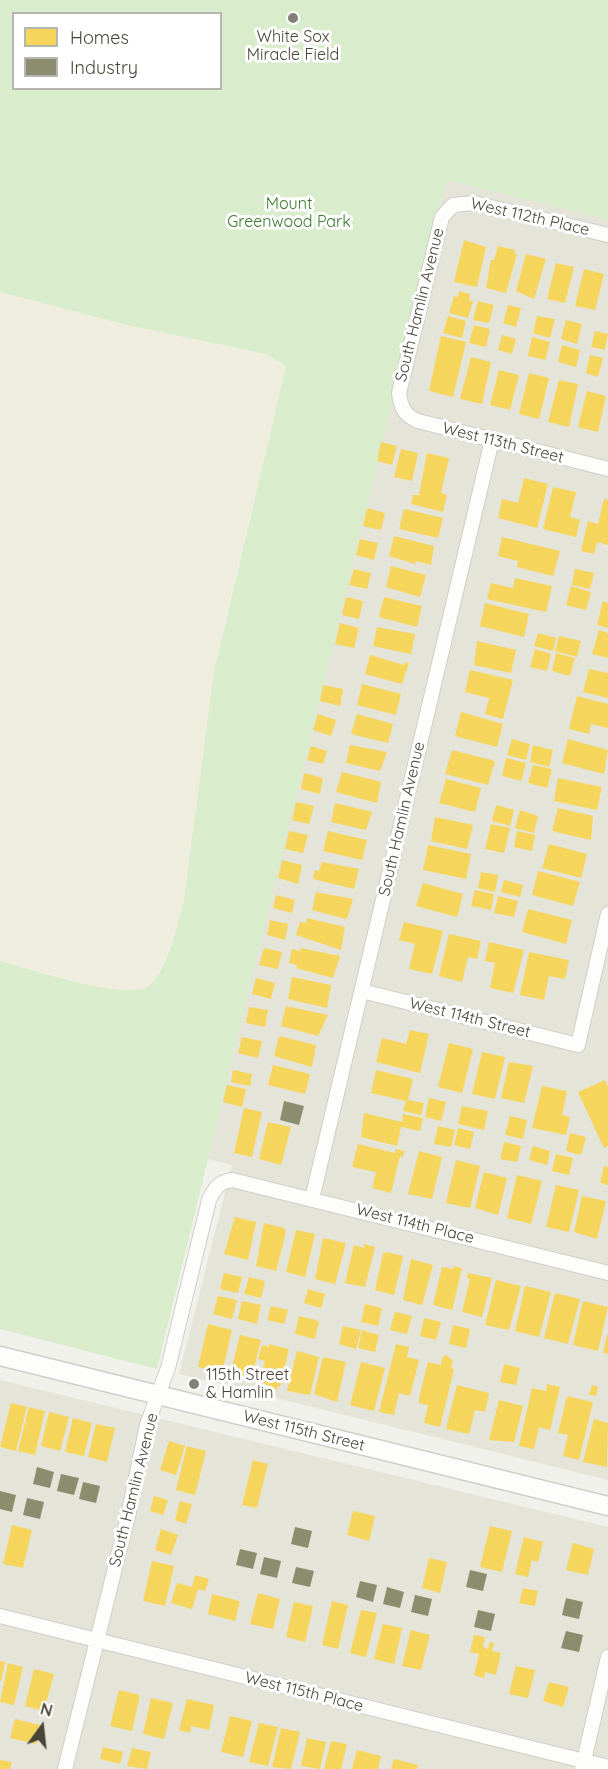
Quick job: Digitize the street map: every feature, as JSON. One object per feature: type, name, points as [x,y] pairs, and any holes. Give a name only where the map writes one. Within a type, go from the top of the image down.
[{"type":"street","name":"West 112th Place","points":[[453,205],[474,203],[608,235]]},
{"type":"street","name":"South Hamlin Avenue","points":[[402,410],[399,393],[442,217],[453,205]]},
{"type":"street","name":"West 113th Street","points":[[402,410],[409,417],[418,421],[608,469]]},
{"type":"street","name":"South Hamlin Avenue","points":[[312,1198],[492,440]]},
{"type":"street","name":"West 114th Street","points":[[362,991],[578,1045],[608,914]]},
{"type":"street","name":"West 114th Place","points":[[222,1182],[232,1180],[312,1198],[608,1273]]},
{"type":"street","name":"South Hamlin Avenue","points":[[65,1769],[147,1425],[168,1368],[209,1200],[215,1188],[222,1182]]},
{"type":"street","name":"West 115th Street","points":[[0,1356],[608,1506]]},
{"type":"street","name":"West 115th Place","points":[[0,1616],[583,1765],[608,1767]]},
{"type":"street","points":[[583,1765],[608,1657]]},
{"type":"shaded area","points":[[444,179],[608,219],[608,1480],[179,1374],[232,1165],[208,1159]]},
{"type":"shaded area","points":[[0,292],[131,326],[266,354],[286,366],[225,619],[184,900],[176,930],[158,974],[146,991],[106,989],[0,961]]},
{"type":"shaded area","points":[[0,1380],[608,1527],[608,1769],[0,1769]]},
{"type":"green space","name":"Mount Greenwood Park","points":[[0,0],[608,0],[608,219],[446,180],[157,1369],[0,1329],[0,961],[77,982],[120,990],[137,990],[149,986],[161,970],[171,946],[184,900],[214,672],[286,366],[266,354],[131,326],[0,292]]},
{"type":"building: Homes","points":[[464,240],[486,247],[477,287],[454,282]]},
{"type":"building: Homes","points":[[498,246],[515,250],[514,253],[517,254],[506,293],[486,288],[491,260],[494,260]]},
{"type":"building: Homes","points":[[526,254],[546,259],[534,299],[516,291]]},
{"type":"building: Homes","points":[[556,263],[574,267],[565,303],[547,299]]},
{"type":"building: Homes","points":[[584,269],[604,274],[595,310],[575,306]]},
{"type":"building: Homes","points":[[459,291],[470,294],[469,300],[473,301],[468,318],[449,313],[454,296],[458,297]]},
{"type":"building: Homes","points":[[478,301],[494,305],[489,323],[473,320]]},
{"type":"building: Homes","points":[[508,305],[521,308],[516,327],[503,323]]},
{"type":"building: Homes","points":[[448,316],[466,321],[462,338],[443,333]]},
{"type":"building: Homes","points":[[537,316],[555,319],[550,338],[533,333]]},
{"type":"building: Homes","points":[[566,320],[582,324],[577,344],[561,339]]},
{"type":"building: Homes","points":[[474,325],[490,329],[486,347],[469,343]]},
{"type":"building: Homes","points":[[595,331],[608,334],[605,350],[591,347]]},
{"type":"building: Homes","points":[[502,335],[516,339],[512,354],[498,350]]},
{"type":"building: Homes","points":[[441,336],[466,342],[453,397],[429,391]]},
{"type":"building: Homes","points":[[532,337],[550,342],[545,360],[528,356]]},
{"type":"building: Homes","points":[[562,345],[580,350],[576,367],[558,362]]},
{"type":"building: Homes","points":[[590,355],[603,358],[598,377],[586,373]]},
{"type":"building: Homes","points":[[471,357],[491,362],[482,404],[460,399]]},
{"type":"building: Homes","points":[[499,370],[519,375],[510,410],[490,405]]},
{"type":"building: Homes","points":[[529,373],[549,378],[539,419],[519,414]]},
{"type":"building: Homes","points":[[559,380],[578,384],[569,427],[548,422]]},
{"type":"building: Homes","points":[[587,391],[606,396],[598,432],[578,427]]},
{"type":"building: Homes","points":[[381,442],[397,446],[392,465],[377,461]]},
{"type":"building: Homes","points":[[401,449],[418,453],[412,481],[394,477]]},
{"type":"building: Homes","points":[[427,453],[449,458],[441,493],[447,495],[443,512],[411,504],[413,495],[419,495]]},
{"type":"building: Homes","points":[[524,478],[548,484],[537,528],[498,518],[502,499],[518,503]]},
{"type":"building: Homes","points":[[553,487],[576,492],[570,517],[580,520],[576,537],[543,529]]},
{"type":"building: Homes","points":[[604,499],[608,500],[608,545],[597,542],[594,554],[581,551],[588,521],[598,524]]},
{"type":"building: Homes","points":[[367,508],[385,513],[381,530],[363,526]]},
{"type":"building: Homes","points":[[404,509],[443,518],[438,538],[399,529]]},
{"type":"building: Homes","points":[[394,536],[434,546],[431,565],[416,561],[415,564],[389,556]]},
{"type":"building: Homes","points":[[502,537],[560,551],[553,576],[517,567],[518,561],[498,556]]},
{"type":"building: Homes","points":[[360,539],[378,543],[374,560],[356,555]]},
{"type":"building: Homes","points":[[391,566],[426,575],[420,597],[386,587]]},
{"type":"building: Homes","points":[[354,569],[371,573],[367,589],[349,585]]},
{"type":"building: Homes","points":[[575,569],[594,573],[590,589],[572,585]]},
{"type":"building: Homes","points":[[515,578],[552,586],[546,612],[487,599],[491,583],[513,588]]},
{"type":"building: Homes","points":[[571,586],[591,592],[586,610],[566,605]]},
{"type":"building: Homes","points":[[346,597],[363,601],[359,619],[342,615]]},
{"type":"building: Homes","points":[[384,597],[422,606],[417,627],[379,617]]},
{"type":"building: Homes","points":[[603,601],[608,603],[608,628],[597,625]]},
{"type":"building: Homes","points":[[485,603],[529,614],[524,637],[480,626]]},
{"type":"building: Homes","points":[[340,623],[359,628],[354,648],[335,644]]},
{"type":"building: Homes","points":[[377,627],[415,634],[411,654],[373,646]]},
{"type":"building: Homes","points":[[599,630],[608,633],[608,658],[592,654]]},
{"type":"building: Homes","points":[[538,633],[556,638],[553,651],[534,646]]},
{"type":"building: Homes","points":[[559,636],[581,641],[577,657],[555,651]]},
{"type":"building: Homes","points":[[477,641],[516,650],[511,673],[474,665]]},
{"type":"building: Homes","points":[[535,649],[551,654],[547,671],[530,667]]},
{"type":"building: Homes","points":[[556,653],[575,658],[570,676],[552,671]]},
{"type":"building: Homes","points":[[370,655],[404,665],[405,662],[409,663],[402,684],[365,674]]},
{"type":"building: Homes","points":[[589,669],[608,673],[608,698],[583,692]]},
{"type":"building: Homes","points":[[470,670],[513,680],[503,719],[485,714],[489,698],[465,692]]},
{"type":"building: Homes","points":[[362,684],[401,694],[396,715],[357,705]]},
{"type":"building: Homes","points":[[323,685],[343,689],[340,706],[320,701]]},
{"type":"building: Homes","points":[[577,696],[608,704],[608,728],[591,724],[589,734],[569,729]]},
{"type":"building: Homes","points":[[461,712],[503,724],[497,747],[455,736]]},
{"type":"building: Homes","points":[[318,714],[336,720],[331,736],[313,730]]},
{"type":"building: Homes","points":[[357,714],[393,724],[388,743],[351,734]]},
{"type":"building: Homes","points":[[512,739],[530,744],[526,760],[507,755]]},
{"type":"building: Homes","points":[[568,739],[608,750],[604,774],[562,763]]},
{"type":"building: Homes","points":[[350,745],[387,752],[380,771],[346,763]]},
{"type":"building: Homes","points":[[533,745],[553,750],[549,767],[530,762]]},
{"type":"building: Homes","points":[[311,746],[327,751],[323,764],[307,760]]},
{"type":"building: Homes","points":[[452,750],[495,761],[488,785],[445,774]]},
{"type":"building: Homes","points":[[506,758],[526,763],[521,781],[502,776]]},
{"type":"building: Homes","points":[[533,765],[552,769],[547,788],[528,783]]},
{"type":"building: Homes","points":[[342,772],[381,782],[377,803],[336,792]]},
{"type":"building: Homes","points":[[304,773],[323,778],[320,794],[301,789]]},
{"type":"building: Homes","points":[[558,778],[602,787],[597,810],[554,801]]},
{"type":"building: Homes","points":[[446,779],[481,788],[475,812],[439,803]]},
{"type":"building: Homes","points":[[296,802],[314,806],[309,824],[292,820]]},
{"type":"building: Homes","points":[[335,803],[372,812],[366,830],[331,822]]},
{"type":"building: Homes","points":[[496,805],[514,810],[510,826],[492,821]]},
{"type":"building: Homes","points":[[558,808],[593,816],[591,840],[552,831]]},
{"type":"building: Homes","points":[[520,810],[538,816],[534,833],[515,828]]},
{"type":"building: Homes","points":[[435,817],[473,825],[467,849],[431,841]]},
{"type":"building: Homes","points":[[491,824],[510,828],[504,853],[485,849]]},
{"type":"building: Homes","points":[[289,831],[308,835],[303,853],[285,849]]},
{"type":"building: Homes","points":[[328,831],[367,840],[362,860],[323,851]]},
{"type":"building: Homes","points":[[517,831],[535,835],[532,851],[514,847]]},
{"type":"building: Homes","points":[[549,844],[587,854],[581,878],[542,868]]},
{"type":"building: Homes","points":[[428,845],[471,854],[466,879],[423,870]]},
{"type":"building: Homes","points":[[282,860],[302,865],[298,884],[278,878]]},
{"type":"building: Homes","points":[[322,862],[359,869],[354,889],[313,879],[315,870],[319,871]]},
{"type":"building: Homes","points":[[538,871],[580,882],[573,906],[532,895]]},
{"type":"building: Homes","points":[[481,872],[498,875],[495,892],[478,888]]},
{"type":"building: Homes","points":[[504,880],[523,885],[520,897],[501,892]]},
{"type":"building: Homes","points":[[423,883],[463,894],[457,917],[416,906]]},
{"type":"building: Homes","points":[[475,890],[494,894],[491,910],[471,906]]},
{"type":"building: Homes","points":[[316,892],[353,899],[346,919],[312,910]]},
{"type":"building: Homes","points":[[276,895],[295,900],[292,913],[273,908]]},
{"type":"building: Homes","points":[[498,896],[518,901],[514,917],[494,913]]},
{"type":"building: Homes","points":[[528,909],[572,920],[566,944],[522,932]]},
{"type":"building: Homes","points":[[307,918],[345,927],[341,950],[296,935],[300,922],[306,923]]},
{"type":"building: Homes","points":[[270,920],[288,924],[285,940],[267,935]]},
{"type":"building: Homes","points":[[404,922],[443,931],[432,974],[409,969],[415,944],[399,940]]},
{"type":"building: Homes","points":[[449,934],[481,941],[477,959],[468,957],[462,982],[439,976]]},
{"type":"building: Homes","points":[[489,942],[524,950],[513,993],[490,988],[495,963],[485,961]]},
{"type":"building: Homes","points":[[264,948],[282,952],[278,969],[259,965]]},
{"type":"building: Homes","points":[[301,948],[340,956],[333,978],[296,968],[297,965],[289,963],[292,949],[300,951]]},
{"type":"building: Homes","points":[[529,952],[569,960],[565,979],[549,976],[544,1000],[520,995]]},
{"type":"building: Homes","points":[[292,977],[331,985],[327,1008],[288,999]]},
{"type":"building: Homes","points":[[256,978],[275,983],[271,999],[252,994]]},
{"type":"building: Homes","points":[[286,1006],[328,1015],[318,1036],[281,1026]]},
{"type":"building: Homes","points":[[249,1007],[268,1010],[265,1027],[246,1023]]},
{"type":"building: Homes","points":[[410,1030],[429,1034],[420,1073],[376,1062],[382,1038],[406,1044]]},
{"type":"building: Homes","points":[[279,1036],[316,1045],[312,1067],[274,1056]]},
{"type":"building: Homes","points":[[242,1037],[262,1041],[258,1058],[238,1053]]},
{"type":"building: Homes","points":[[449,1043],[473,1049],[462,1093],[438,1087]]},
{"type":"building: Homes","points":[[482,1052],[505,1057],[495,1099],[472,1094]]},
{"type":"building: Homes","points":[[509,1062],[533,1066],[524,1103],[501,1098]]},
{"type":"building: Homes","points":[[273,1065],[310,1074],[305,1094],[268,1085]]},
{"type":"building: Homes","points":[[233,1070],[252,1074],[250,1086],[231,1082]]},
{"type":"building: Homes","points":[[376,1070],[413,1079],[408,1100],[424,1103],[421,1115],[403,1111],[406,1101],[371,1093]]},
{"type":"building: Homes","points":[[605,1080],[608,1087],[608,1146],[604,1148],[578,1092]]},
{"type":"building: Homes","points":[[227,1085],[246,1089],[242,1107],[223,1102]]},
{"type":"building: Homes","points":[[542,1086],[567,1091],[562,1115],[570,1117],[566,1135],[532,1128]]},
{"type":"building: Homes","points":[[429,1098],[446,1102],[441,1121],[425,1117]]},
{"type":"building: Homes","points":[[462,1106],[488,1111],[484,1130],[458,1124]]},
{"type":"building: Homes","points":[[244,1108],[262,1112],[252,1157],[234,1153]]},
{"type":"building: Homes","points":[[364,1113],[402,1122],[403,1114],[423,1118],[420,1131],[401,1127],[397,1146],[361,1137]]},
{"type":"building: Homes","points":[[510,1116],[527,1120],[523,1139],[505,1135]]},
{"type":"building: Homes","points":[[268,1122],[291,1127],[281,1165],[259,1159]]},
{"type":"building: Homes","points":[[438,1126],[455,1130],[451,1147],[434,1144]]},
{"type":"building: Homes","points":[[458,1128],[474,1132],[470,1149],[454,1145]]},
{"type":"building: Homes","points":[[570,1133],[586,1137],[581,1155],[566,1151]]},
{"type":"building: Homes","points":[[504,1142],[521,1146],[517,1162],[500,1159]]},
{"type":"building: Homes","points":[[358,1144],[395,1153],[396,1149],[404,1151],[403,1157],[400,1156],[391,1193],[372,1188],[376,1172],[352,1167]]},
{"type":"building: Homes","points":[[533,1146],[550,1151],[547,1165],[529,1160]]},
{"type":"building: Homes","points":[[419,1151],[442,1157],[432,1199],[408,1194]]},
{"type":"building: Homes","points":[[556,1154],[573,1158],[569,1175],[552,1171]]},
{"type":"building: Homes","points":[[456,1160],[480,1166],[470,1208],[446,1203]]},
{"type":"building: Homes","points":[[604,1166],[608,1167],[608,1185],[600,1183]]},
{"type":"building: Homes","points":[[484,1172],[507,1178],[498,1215],[475,1208]]},
{"type":"building: Homes","points":[[517,1175],[542,1181],[531,1224],[507,1218]]},
{"type":"building: Homes","points":[[556,1185],[579,1190],[569,1232],[546,1227]]},
{"type":"building: Homes","points":[[582,1196],[606,1201],[597,1239],[574,1232]]},
{"type":"building: Homes","points":[[235,1217],[256,1222],[248,1260],[224,1254]]},
{"type":"building: Homes","points":[[264,1223],[284,1228],[286,1232],[276,1271],[256,1266]]},
{"type":"building: Homes","points":[[296,1230],[315,1234],[305,1277],[286,1272]]},
{"type":"building: Homes","points":[[323,1238],[346,1243],[335,1284],[315,1279]]},
{"type":"building: Homes","points":[[364,1244],[375,1247],[365,1287],[345,1283],[354,1245],[364,1248]]},
{"type":"building: Homes","points":[[386,1252],[403,1256],[394,1295],[375,1290],[383,1254]]},
{"type":"building: Homes","points":[[411,1259],[433,1265],[422,1305],[403,1300]]},
{"type":"building: Homes","points":[[454,1266],[462,1268],[452,1310],[433,1305],[442,1267],[453,1269]]},
{"type":"building: Homes","points":[[224,1273],[242,1277],[238,1293],[220,1289]]},
{"type":"building: Homes","points":[[468,1273],[492,1278],[482,1317],[462,1312],[470,1279],[467,1278]]},
{"type":"building: Homes","points":[[249,1277],[265,1281],[261,1298],[244,1294]]},
{"type":"building: Homes","points":[[496,1280],[521,1286],[509,1330],[485,1325]]},
{"type":"building: Homes","points":[[525,1286],[551,1292],[539,1337],[515,1331]]},
{"type":"building: Homes","points":[[308,1289],[325,1294],[321,1308],[304,1303]]},
{"type":"building: Homes","points":[[555,1293],[580,1299],[568,1344],[544,1338]]},
{"type":"building: Homes","points":[[218,1296],[237,1300],[232,1319],[213,1314]]},
{"type":"building: Homes","points":[[242,1301],[261,1305],[257,1324],[238,1319]]},
{"type":"building: Homes","points":[[583,1301],[608,1307],[598,1351],[573,1345]]},
{"type":"building: Homes","points":[[365,1304],[382,1308],[378,1326],[361,1322]]},
{"type":"building: Homes","points":[[271,1306],[288,1310],[284,1324],[267,1320]]},
{"type":"building: Homes","points":[[395,1312],[412,1316],[407,1334],[390,1330]]},
{"type":"building: Homes","points":[[299,1316],[319,1321],[315,1339],[295,1334]]},
{"type":"building: Homes","points":[[424,1318],[441,1322],[436,1340],[420,1336]]},
{"type":"building: Homes","points":[[208,1324],[232,1330],[222,1373],[198,1367]]},
{"type":"building: Homes","points":[[453,1325],[470,1329],[466,1348],[449,1344]]},
{"type":"building: Homes","points":[[343,1326],[361,1330],[356,1349],[339,1344]]},
{"type":"building: Homes","points":[[362,1330],[379,1335],[375,1352],[358,1348]]},
{"type":"building: Homes","points":[[240,1335],[261,1340],[251,1380],[230,1375]]},
{"type":"building: Homes","points":[[608,1335],[608,1354],[603,1353]]},
{"type":"building: Homes","points":[[269,1344],[289,1349],[280,1387],[277,1386],[277,1390],[260,1381],[265,1361],[258,1359],[262,1345],[269,1347]]},
{"type":"building: Homes","points":[[396,1344],[409,1347],[407,1357],[419,1360],[410,1396],[399,1393],[394,1415],[379,1412]]},
{"type":"building: Homes","points":[[297,1351],[319,1357],[310,1395],[287,1391]]},
{"type":"building: Homes","points":[[446,1355],[453,1361],[451,1368],[454,1369],[440,1427],[424,1423],[428,1405],[419,1403],[419,1398],[428,1362],[441,1365],[442,1358]]},
{"type":"building: Homes","points":[[323,1357],[346,1362],[337,1402],[314,1394]]},
{"type":"building: Homes","points":[[361,1362],[385,1368],[374,1411],[350,1405]]},
{"type":"building: Homes","points":[[504,1364],[520,1368],[516,1385],[500,1382]]},
{"type":"building: Homes","points":[[547,1384],[560,1387],[550,1430],[539,1427],[534,1449],[519,1446],[532,1388],[546,1391]]},
{"type":"building: Homes","points":[[457,1385],[489,1393],[485,1412],[475,1410],[469,1434],[446,1429]]},
{"type":"building: Homes","points":[[592,1385],[598,1387],[596,1396],[589,1395]]},
{"type":"building: Homes","points":[[567,1396],[593,1402],[579,1460],[563,1456],[568,1435],[558,1433]]},
{"type":"building: Homes","points":[[499,1400],[523,1406],[514,1442],[489,1440]]},
{"type":"building: Homes","points":[[11,1403],[27,1407],[16,1451],[0,1447]]},
{"type":"building: Homes","points":[[29,1407],[45,1411],[35,1455],[18,1451]]},
{"type":"building: Homes","points":[[49,1412],[69,1417],[60,1451],[41,1446]]},
{"type":"building: Homes","points":[[73,1418],[92,1423],[84,1456],[65,1452]]},
{"type":"building: Homes","points":[[594,1419],[608,1423],[607,1467],[583,1462]]},
{"type":"building: Homes","points":[[96,1424],[115,1428],[107,1462],[88,1457]]},
{"type":"building: Homes","points":[[169,1441],[185,1446],[176,1475],[160,1470]]},
{"type":"building: Homes","points":[[187,1446],[206,1451],[195,1495],[176,1490]]},
{"type":"building: Homes","points":[[253,1460],[268,1464],[257,1508],[242,1505]]},
{"type":"building: Homes","points":[[154,1496],[168,1500],[163,1515],[150,1511]]},
{"type":"building: Homes","points":[[180,1501],[192,1504],[186,1524],[175,1520]]},
{"type":"building: Homes","points":[[353,1511],[375,1516],[369,1541],[347,1535]]},
{"type":"building: Homes","points":[[12,1525],[32,1530],[23,1568],[3,1564]]},
{"type":"building: Homes","points":[[490,1526],[512,1531],[502,1572],[480,1567]]},
{"type":"building: Homes","points":[[161,1529],[178,1535],[171,1555],[155,1550]]},
{"type":"building: Homes","points":[[524,1537],[543,1542],[538,1562],[532,1560],[528,1577],[515,1574]]},
{"type":"building: Homes","points":[[573,1543],[594,1549],[588,1575],[566,1570]]},
{"type":"building: Homes","points":[[429,1558],[447,1562],[440,1593],[422,1588]]},
{"type":"building: Homes","points":[[152,1561],[174,1566],[165,1606],[143,1601]]},
{"type":"building: Homes","points":[[195,1575],[209,1579],[205,1591],[198,1589],[192,1609],[171,1603],[177,1583],[192,1587]]},
{"type":"building: Homes","points":[[523,1588],[538,1591],[535,1606],[519,1603]]},
{"type":"building: Homes","points":[[258,1593],[280,1599],[273,1629],[250,1624]]},
{"type":"building: Homes","points":[[212,1594],[240,1601],[235,1621],[208,1614]]},
{"type":"building: Homes","points":[[332,1601],[348,1605],[338,1649],[322,1645]]},
{"type":"building: Homes","points":[[294,1602],[313,1606],[305,1642],[286,1637]]},
{"type":"building: Homes","points":[[361,1610],[377,1613],[366,1657],[350,1653]]},
{"type":"building: Homes","points":[[383,1624],[402,1628],[394,1664],[374,1659]]},
{"type":"building: Homes","points":[[411,1630],[430,1635],[421,1670],[402,1666]]},
{"type":"building: Homes","points":[[474,1635],[485,1637],[483,1647],[488,1649],[490,1642],[494,1643],[492,1651],[501,1653],[496,1675],[485,1672],[484,1678],[474,1675],[479,1654],[470,1652]]},
{"type":"building: Homes","points":[[0,1661],[5,1662],[1,1681],[0,1681]]},
{"type":"building: Homes","points":[[8,1663],[23,1667],[14,1705],[0,1702]]},
{"type":"building: Homes","points":[[516,1666],[535,1670],[528,1698],[509,1694]]},
{"type":"building: Homes","points":[[34,1669],[54,1674],[44,1711],[25,1706]]},
{"type":"building: Homes","points":[[549,1682],[569,1687],[563,1707],[543,1701]]},
{"type":"building: Homes","points":[[119,1690],[140,1695],[132,1731],[110,1726]]},
{"type":"building: Homes","points":[[151,1698],[173,1703],[164,1739],[143,1734]]},
{"type":"building: Homes","points":[[187,1699],[214,1705],[209,1730],[191,1726],[190,1733],[179,1730]]},
{"type":"building: Homes","points":[[230,1716],[252,1721],[243,1757],[221,1752]]},
{"type":"building: Homes","points":[[15,1719],[40,1725],[36,1744],[10,1738]]},
{"type":"building: Homes","points":[[259,1723],[278,1727],[268,1766],[249,1762]]},
{"type":"building: Homes","points":[[281,1728],[300,1732],[291,1769],[272,1767]]},
{"type":"building: Homes","points":[[307,1738],[326,1742],[320,1769],[301,1766]]},
{"type":"building: Homes","points":[[331,1741],[347,1744],[341,1769],[324,1769]]},
{"type":"building: Homes","points":[[103,1747],[123,1752],[120,1764],[100,1759]]},
{"type":"building: Homes","points":[[132,1748],[151,1752],[147,1769],[127,1766]]},
{"type":"building: Homes","points":[[357,1750],[381,1756],[378,1769],[352,1769]]},
{"type":"building: Homes","points":[[394,1759],[418,1765],[417,1769],[391,1769]]},
{"type":"building: Homes","points":[[0,1760],[12,1762],[10,1769],[0,1769]]},
{"type":"building: Industry","points":[[284,1101],[304,1106],[299,1125],[280,1120]]},
{"type":"building: Industry","points":[[37,1467],[54,1472],[50,1488],[33,1484]]},
{"type":"building: Industry","points":[[61,1474],[79,1478],[74,1495],[57,1491]]},
{"type":"building: Industry","points":[[83,1482],[100,1486],[96,1503],[79,1499]]},
{"type":"building: Industry","points":[[0,1491],[16,1495],[12,1512],[0,1509]]},
{"type":"building: Industry","points":[[27,1498],[44,1502],[40,1519],[23,1515]]},
{"type":"building: Industry","points":[[295,1527],[312,1531],[308,1548],[291,1544]]},
{"type":"building: Industry","points":[[240,1549],[257,1553],[253,1569],[236,1565]]},
{"type":"building: Industry","points":[[264,1557],[281,1561],[277,1578],[260,1574]]},
{"type":"building: Industry","points":[[296,1567],[314,1571],[310,1587],[292,1583]]},
{"type":"building: Industry","points":[[470,1570],[487,1574],[483,1591],[466,1587]]},
{"type":"building: Industry","points":[[360,1581],[377,1585],[373,1602],[356,1597]]},
{"type":"building: Industry","points":[[387,1587],[404,1592],[400,1608],[383,1604]]},
{"type":"building: Industry","points":[[415,1595],[432,1599],[428,1616],[411,1612]]},
{"type":"building: Industry","points":[[566,1598],[583,1602],[579,1619],[562,1615]]},
{"type":"building: Industry","points":[[478,1610],[495,1614],[491,1631],[474,1627]]},
{"type":"building: Industry","points":[[566,1631],[583,1635],[579,1652],[561,1648]]},
{"type":"place","name":"White Sox Miracle Field","points":[[293,18]]},
{"type":"place","name":"115th Street & Hamlin","points":[[194,1384]]}]
